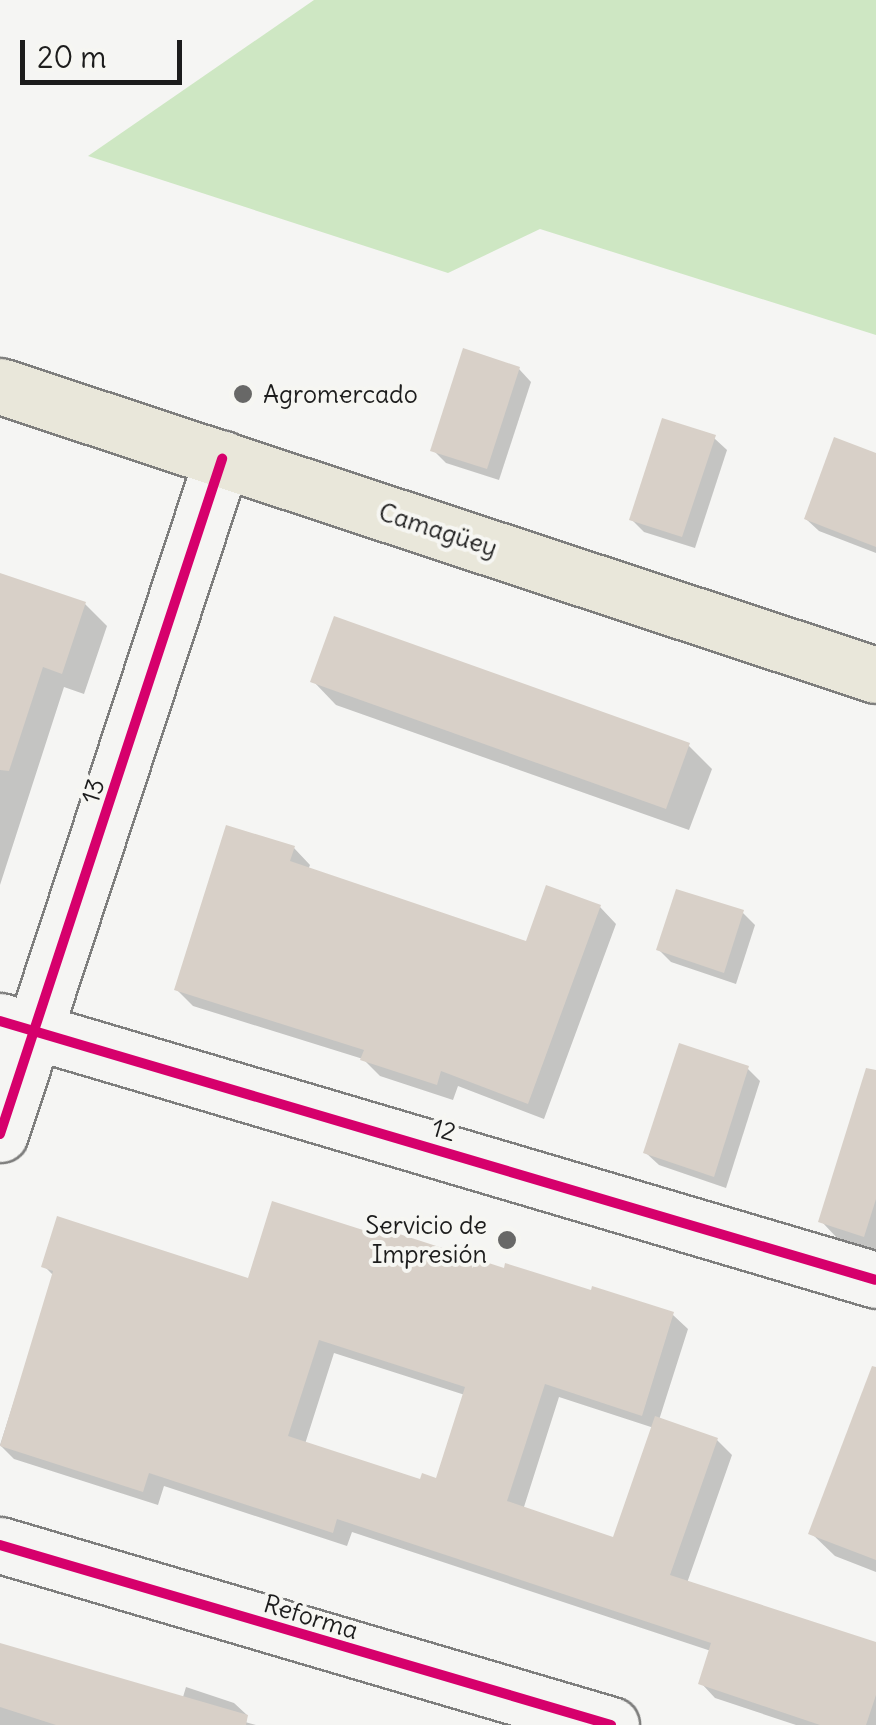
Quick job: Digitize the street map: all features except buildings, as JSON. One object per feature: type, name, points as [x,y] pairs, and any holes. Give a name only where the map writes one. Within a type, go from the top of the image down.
[{"type":"main road","name":"Camagüey","points":[[0,386],[876,675]]},
{"type":"street","name":"13","points":[[0,1134],[18,1027],[222,459]]},
{"type":"street","name":"12","points":[[18,1027],[876,1280]]},
{"type":"street","name":"Reforma","points":[[0,1545],[611,1725]]},
{"type":"street","points":[[418,1670],[448,1725]]},
{"type":"green space","points":[[314,0],[876,0],[876,335],[540,229],[448,273],[88,156]]},
{"type":"cycle path","points":[[0,1134],[222,459]]},
{"type":"cycle path","points":[[0,1021],[876,1280]]},
{"type":"cycle path","points":[[0,1545],[611,1725]]},
{"type":"place","name":"Agromercado","points":[[243,394]]},
{"type":"place","name":"Servicio de Impresión","points":[[507,1240]]}]
